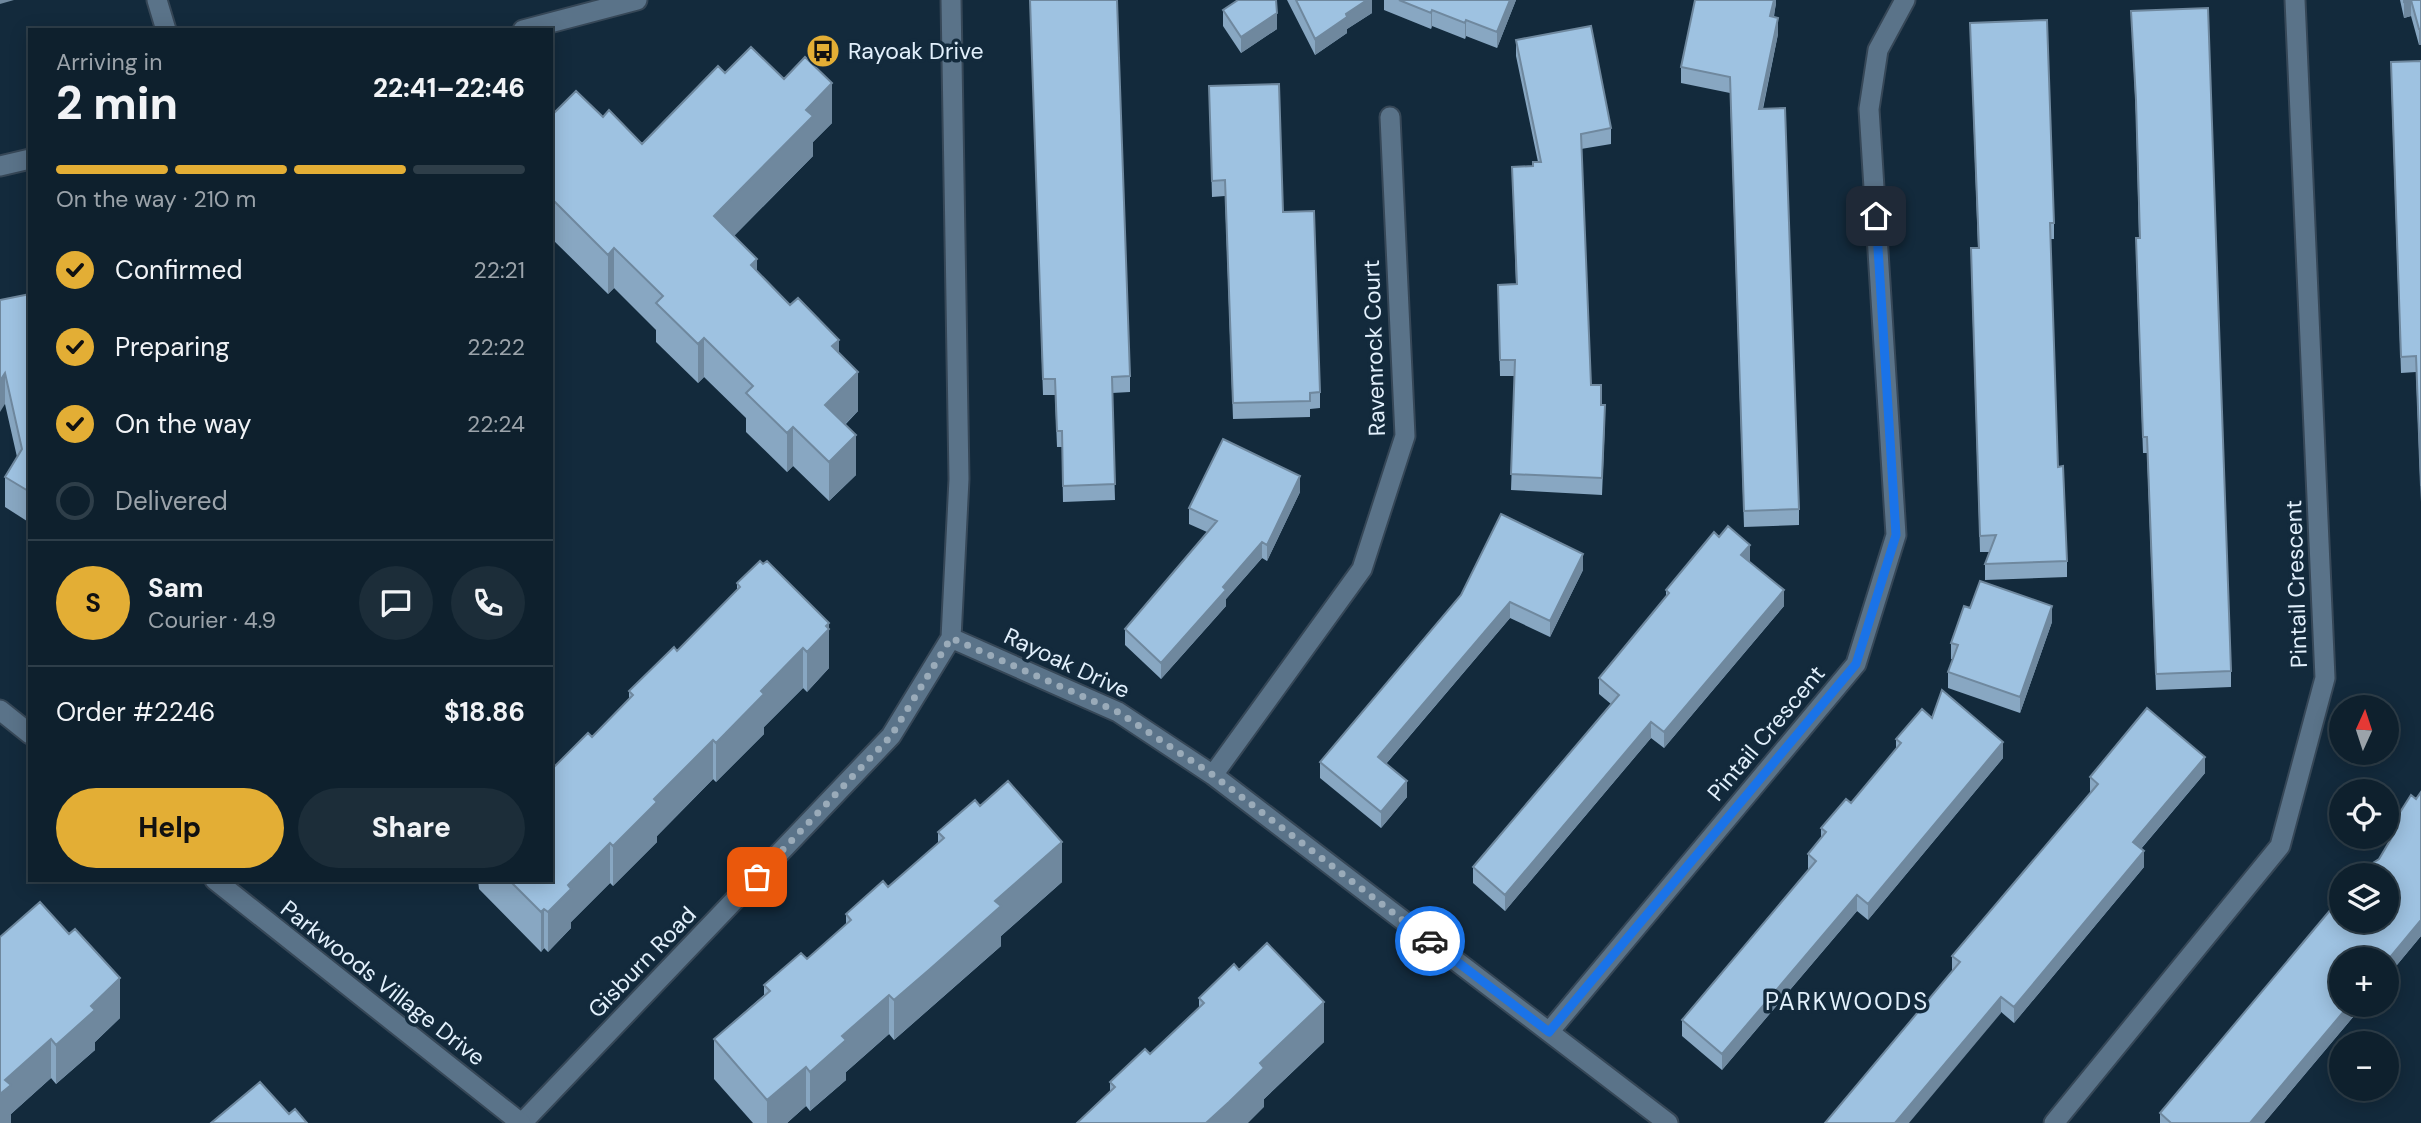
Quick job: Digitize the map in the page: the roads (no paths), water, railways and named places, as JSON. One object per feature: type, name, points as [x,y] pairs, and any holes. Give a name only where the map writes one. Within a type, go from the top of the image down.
[{"type":"street","points":[[157,0],[165,28]]},
{"type":"street","points":[[531,28],[637,0]]},
{"type":"street","points":[[951,0],[959,479],[951,638]]},
{"type":"street","name":"Pintail Crescent","points":[[1549,1032],[1856,664],[1896,535],[1869,109],[1878,50],[1905,0]]},
{"type":"street","name":"Pintail Crescent","points":[[2054,1123],[2280,845],[2325,678],[2294,0]]},
{"type":"street","name":"Ravenrock Court","points":[[1213,775],[1362,569],[1405,436],[1390,117]]},
{"type":"street","points":[[0,166],[28,159]]},
{"type":"street","name":"Rayoak Drive","points":[[951,638],[1118,712],[1213,775],[1668,1123]]},
{"type":"street","name":"Gisburn Road","points":[[521,1123],[891,736],[951,638]]},
{"type":"street","points":[[0,710],[28,732]]},
{"type":"street","name":"Parkwoods Village Drive","points":[[218,882],[521,1123]]},
{"type":"place","name":"Rayoak Drive","points":[[823,51]]},
{"type":"district","name":"PARKWOODS","points":[[1847,1002]]}]
